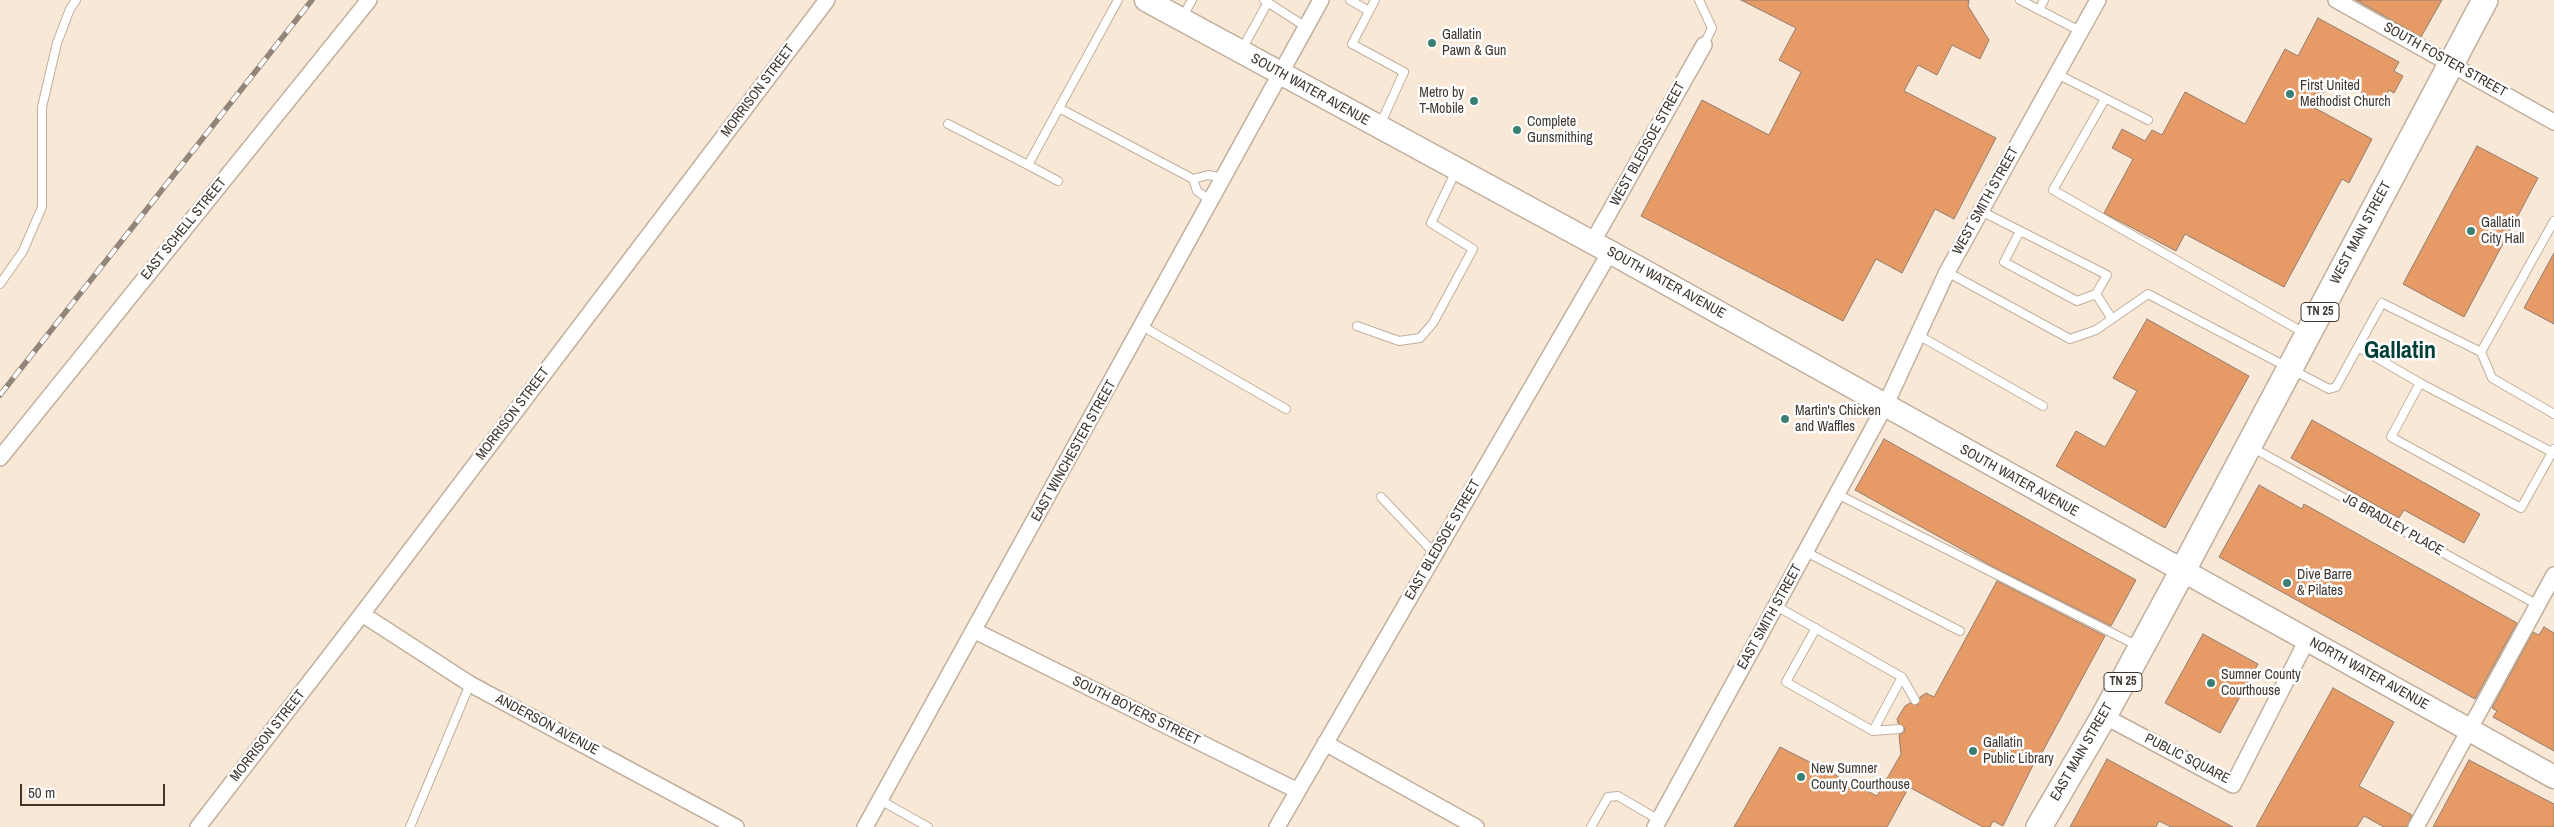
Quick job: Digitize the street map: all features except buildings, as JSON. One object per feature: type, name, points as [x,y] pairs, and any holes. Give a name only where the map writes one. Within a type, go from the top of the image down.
[{"type":"main road","name":"SOUTH WATER AVENUE","points":[[1146,0],[1601,248],[2182,572]]},
{"type":"main road","name":"WEST MAIN STREET","points":[[2182,572],[2485,0]]},
{"type":"main road","name":"NORTH WATER AVENUE","points":[[2182,572],[2554,777]]},
{"type":"main road","name":"EAST MAIN STREET","points":[[2039,827],[2104,716],[2182,572]]},
{"type":"street","name":"EAST SCHELL STREET","points":[[0,458],[369,0]]},
{"type":"street","name":"MORRISON STREET","points":[[198,827],[362,614],[827,0]]},
{"type":"street","name":"EAST WINCHESTER STREET","points":[[865,827],[976,631],[1321,0]]},
{"type":"street","name":"WEST SMITH STREET","points":[[1885,406],[1947,272],[2098,0]]},
{"type":"street","name":"SOUTH FOSTER STREET","points":[[2336,0],[2452,62],[2554,122]]},
{"type":"street","name":"WEST BLEDSOE STREET","points":[[1601,248],[1704,45]]},
{"type":"street","name":"EAST BLEDSOE STREET","points":[[1277,827],[1435,554],[1601,248]]},
{"type":"street","name":"EAST SMITH STREET","points":[[1657,823],[1885,406]]},
{"type":"street","points":[[2416,827],[2554,575]]},
{"type":"street","name":"ANDERSON AVENUE","points":[[362,614],[470,684],[736,827]]},
{"type":"street","name":"SOUTH BOYERS STREET","points":[[976,631],[1298,791]]},
{"type":"street","name":"PUBLIC SQUARE","points":[[2104,716],[2233,785],[2307,640]]},
{"type":"street","points":[[1325,743],[1476,827]]},
{"type":"lane","points":[[0,284],[24,251],[42,207],[42,107],[57,43],[70,8],[76,0]]},
{"type":"lane","points":[[1028,165],[1118,0]]},
{"type":"lane","points":[[1181,20],[1192,0]]},
{"type":"lane","points":[[1350,0],[1369,11]]},
{"type":"lane","points":[[1375,0],[1352,44],[1404,72],[1379,128]]},
{"type":"lane","points":[[1699,0],[1712,28],[1704,45]]},
{"type":"lane","points":[[2020,0],[2080,31]]},
{"type":"lane","points":[[2039,10],[2044,0]]},
{"type":"lane","points":[[1240,52],[1266,1],[1306,27]]},
{"type":"lane","points":[[2056,74],[2148,120]]},
{"type":"lane","points":[[2105,99],[2053,190],[2308,335]]},
{"type":"lane","points":[[1059,108],[1193,179],[1208,175],[1224,178]]},
{"type":"lane","points":[[948,124],[1058,181]]},
{"type":"lane","points":[[1357,326],[1399,341],[1420,338],[1434,323],[1473,249],[1431,223],[1456,170]]},
{"type":"lane","points":[[1193,179],[1197,191],[1211,201]]},
{"type":"lane","points":[[1981,211],[2108,275],[2096,294],[2077,301],[2004,262],[2020,231]]},
{"type":"lane","points":[[2481,352],[2554,221]]},
{"type":"lane","points":[[1947,272],[2070,339],[2096,330],[2148,294],[2329,389],[2336,386],[2382,302],[2481,352],[2492,378],[2554,414]]},
{"type":"lane","points":[[2096,294],[2112,318]]},
{"type":"lane","points":[[1142,326],[1286,409]]},
{"type":"lane","points":[[1918,335],[2043,406]]},
{"type":"lane","points":[[2358,347],[2420,383],[2553,450],[2521,508],[2391,437],[2420,383]]},
{"type":"lane","name":"JG BRADLEY PLACE","points":[[2249,446],[2538,605]]},
{"type":"lane","points":[[1837,494],[2141,648]]},
{"type":"lane","points":[[1381,497],[1435,554]]},
{"type":"lane","points":[[1806,552],[1960,631]]},
{"type":"lane","points":[[1776,606],[1902,677],[1915,700]]},
{"type":"lane","points":[[1816,628],[1786,682],[1873,731],[1898,729]]},
{"type":"lane","points":[[1873,731],[1902,677]]},
{"type":"lane","points":[[410,827],[470,684]]},
{"type":"lane","points":[[1591,827],[1608,796],[1618,796],[1657,823]]},
{"type":"lane","points":[[880,800],[928,827]]},
{"type":"railway","points":[[0,395],[312,0]]},
{"type":"place","name":"Gallatin Pawn & Gun","points":[[1432,43]]},
{"type":"place","name":"First United Methodist Church","points":[[2290,94]]},
{"type":"place","name":"Metro by T-Mobile","points":[[1474,101]]},
{"type":"place","name":"Complete Gunsmithing","points":[[1517,130]]},
{"type":"place","name":"Gallatin City Hall","points":[[2471,231]]},
{"type":"place","name":"Martin's Chicken and Waffles","points":[[1785,419]]},
{"type":"place","name":"Dive Barre & Pilates","points":[[2287,583]]},
{"type":"place","name":"Sumner County Courthouse","points":[[2211,683]]},
{"type":"place","name":"Gallatin Public Library","points":[[1973,751]]},
{"type":"place","name":"New Sumner County Courthouse","points":[[1801,777]]},
{"type":"district","name":"Gallatin","points":[[2400,352]]}]
